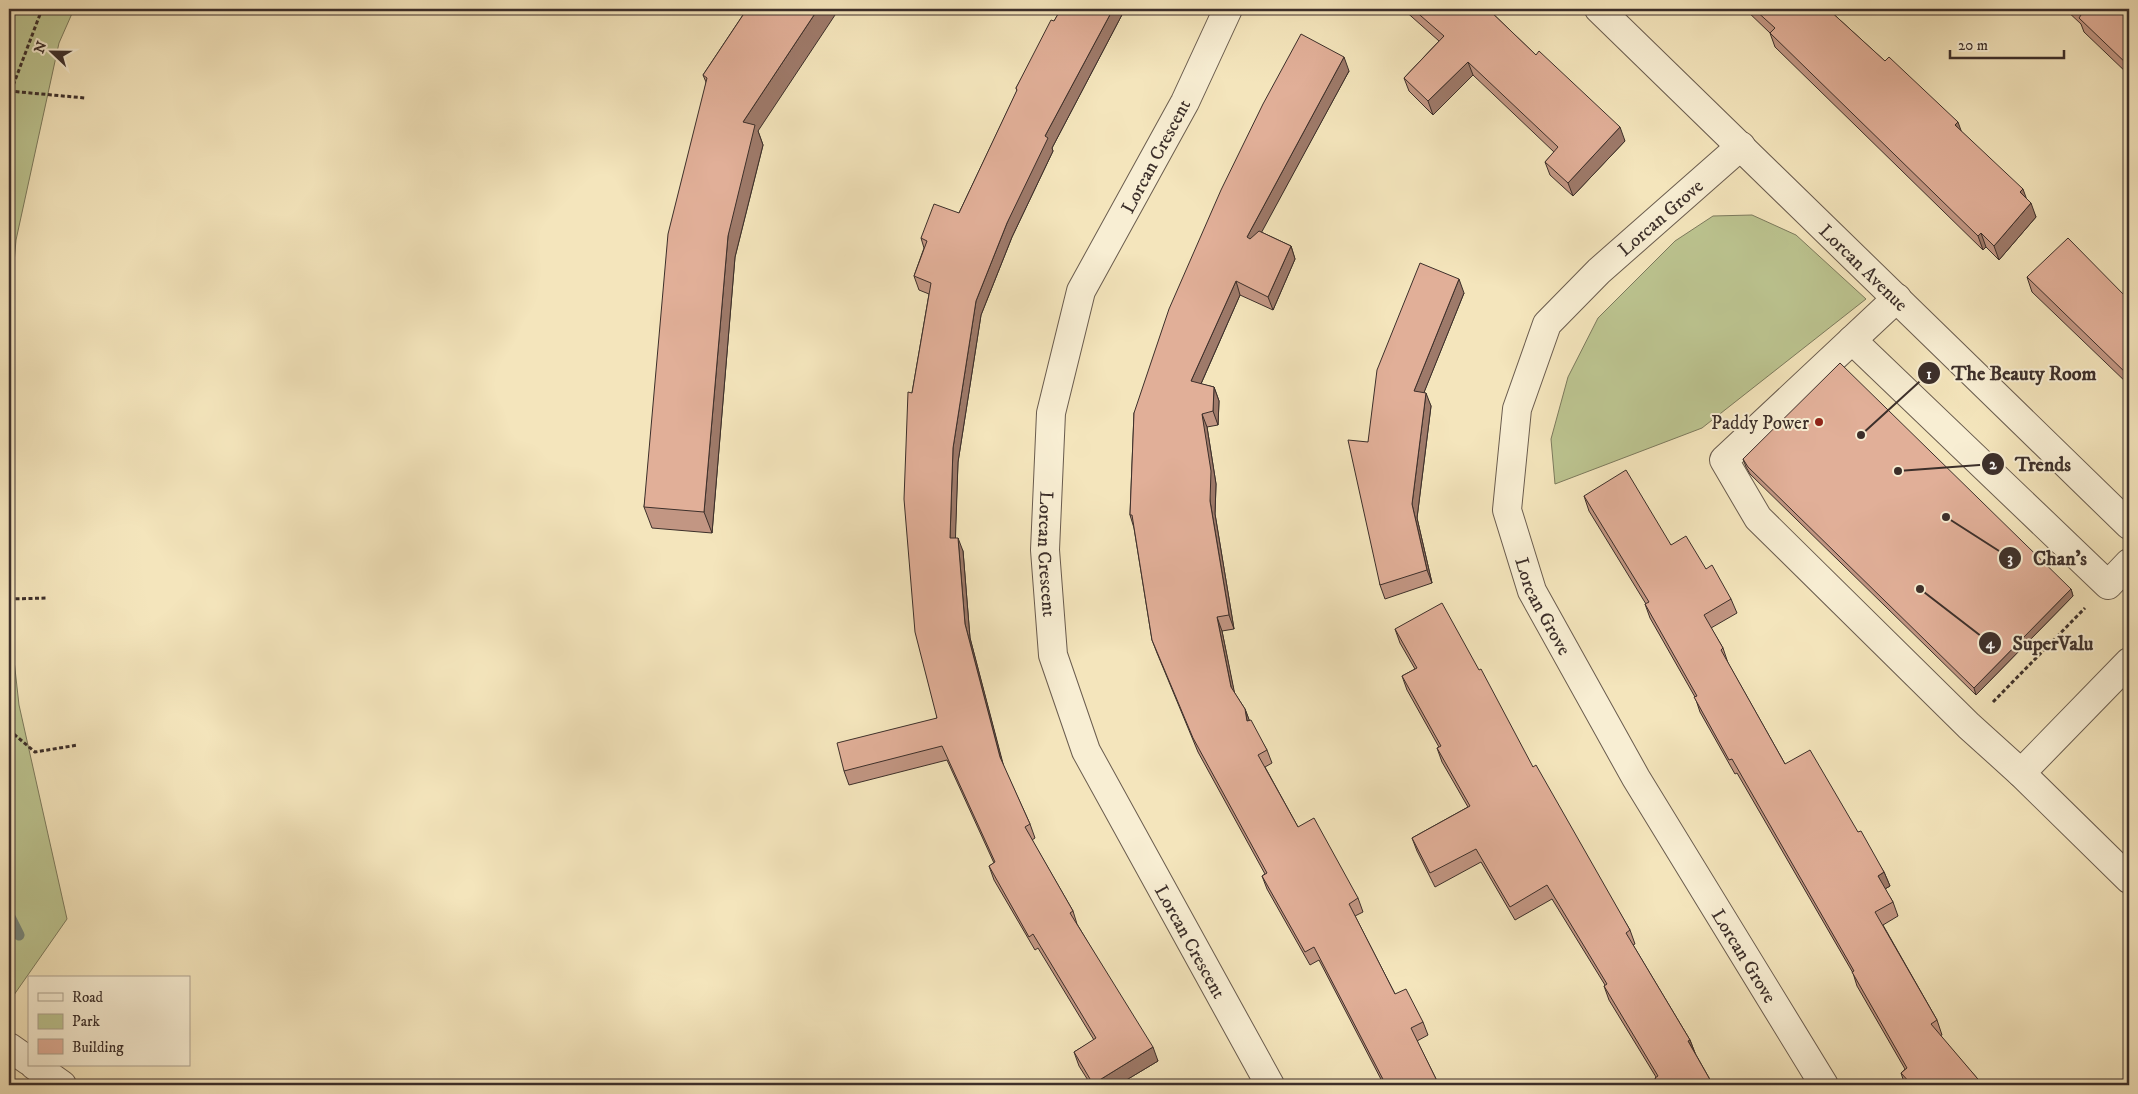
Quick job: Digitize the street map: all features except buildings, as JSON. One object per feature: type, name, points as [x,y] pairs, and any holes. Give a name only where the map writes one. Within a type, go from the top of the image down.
[{"type":"street","name":"Lorcan Crescent","points":[[1228,9],[1185,102],[1082,291],[1051,413],[1046,550],[1053,655],[1086,750],[1270,1085]]},
{"type":"street","name":"Lorcan Avenue","points":[[1599,9],[2129,525]]},
{"type":"street","name":"Lorcan Grove","points":[[1741,146],[1599,270],[1547,324],[1517,409],[1507,510],[1532,591],[1636,778],[1824,1085]]},
{"type":"street","points":[[1897,298],[1724,460],[1758,518],[1969,726],[2021,773],[2129,879]]},
{"type":"street","points":[[1852,340],[2108,585],[2129,563]]},
{"type":"street","points":[[2021,773],[2129,662]]},
{"type":"street","points":[[9,1048],[28,1060]]},
{"type":"street","points":[[35,1066],[62,1085]]},
{"type":"path","points":[[9,104],[10,91],[42,9]]},
{"type":"path","points":[[10,91],[85,98]]},
{"type":"path","points":[[1969,726],[2108,585]]},
{"type":"path","points":[[9,599],[47,598]]},
{"type":"path","points":[[9,730],[35,752],[78,745]]},
{"type":"green space","points":[[9,9],[74,9],[59,43],[16,240],[9,321]]},
{"type":"green space","points":[[1752,215],[1796,235],[1866,299],[1702,428],[1555,484],[1551,439],[1568,377],[1598,318],[1675,241],[1713,216]]},
{"type":"green space","points":[[9,615],[19,705],[67,919],[9,1002]]},
{"type":"waterway","points":[[9,915],[19,935]]},
{"type":"place","name":"Paddy Power","points":[[1819,422]]},
{"type":"place","name":"The Beauty Room","points":[[1861,435]]},
{"type":"place","name":"Trends","points":[[1898,471]]},
{"type":"place","name":"Chan's","points":[[1946,517]]},
{"type":"place","name":"SuperValu","points":[[1920,589]]}]
